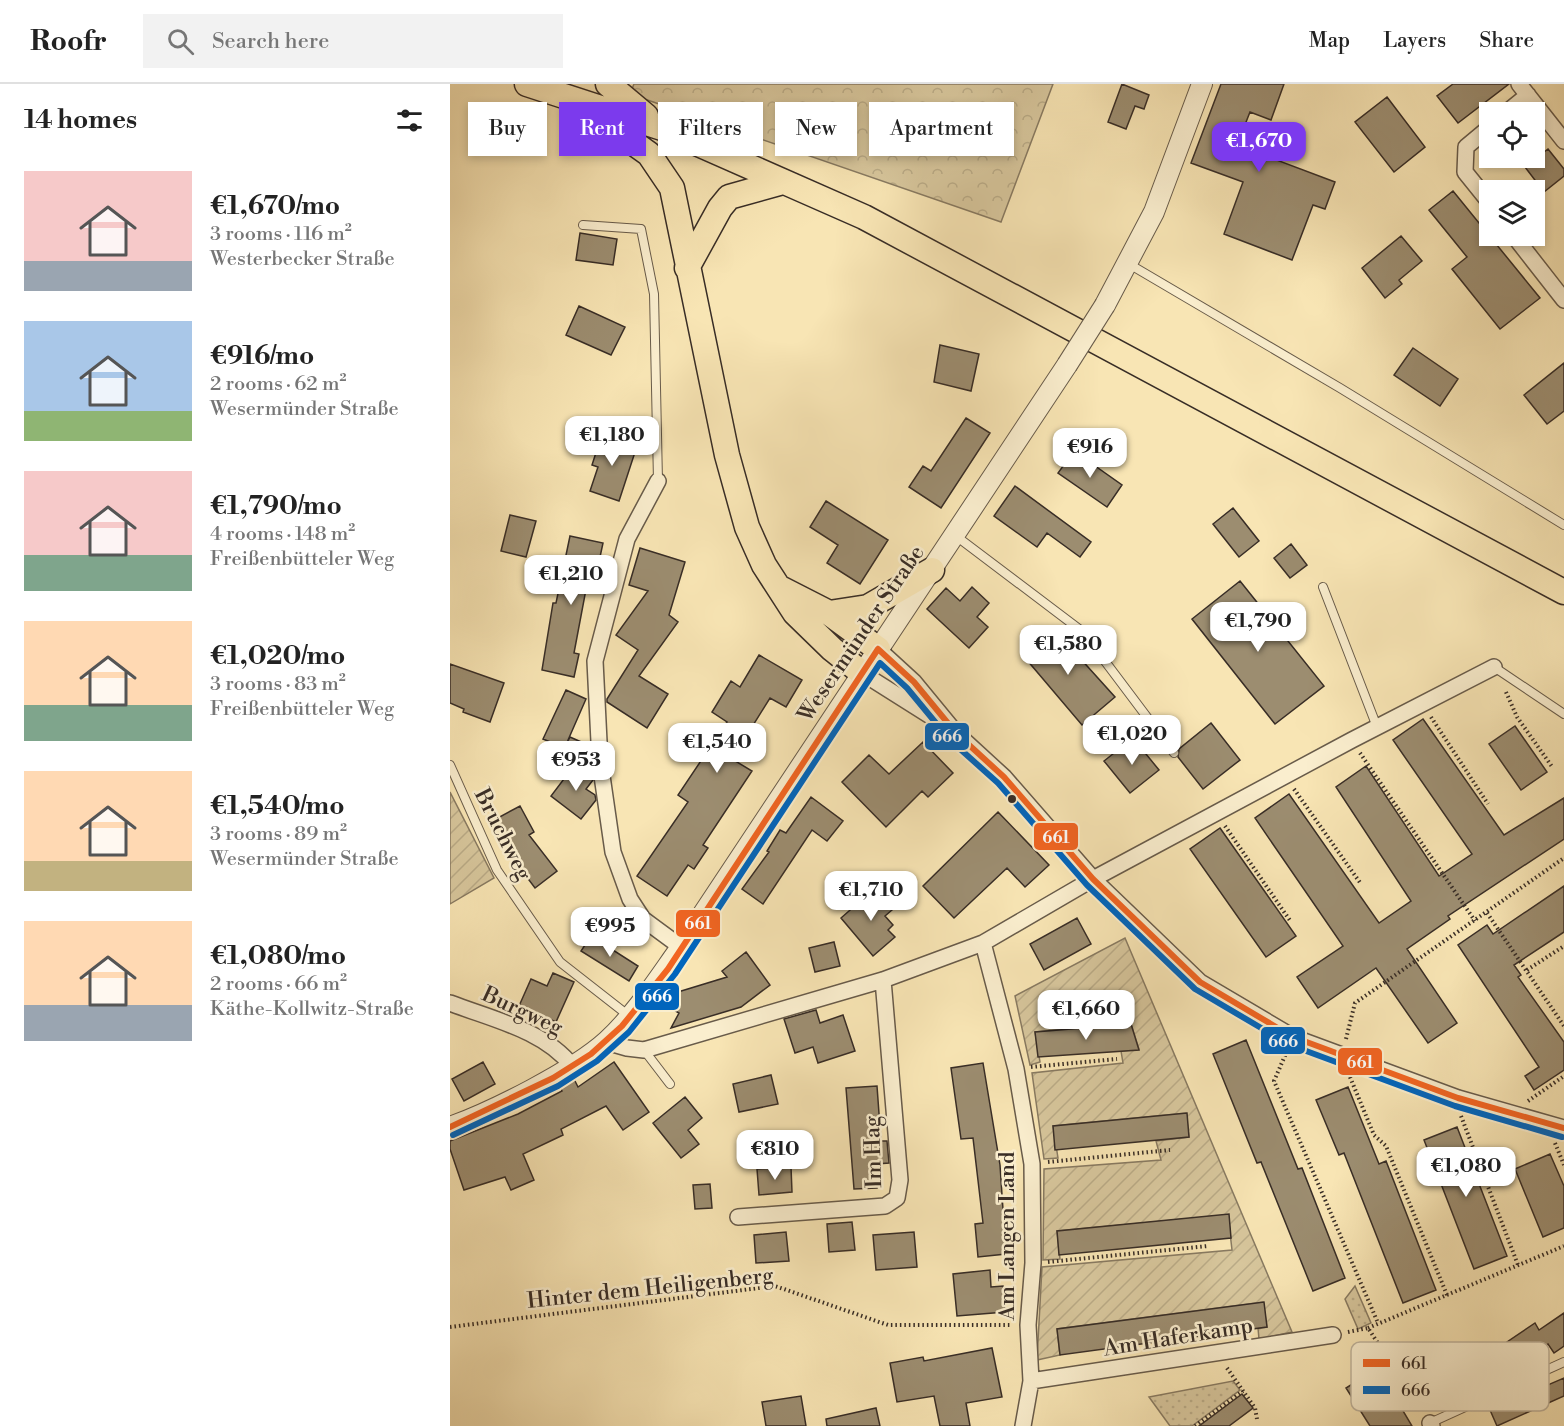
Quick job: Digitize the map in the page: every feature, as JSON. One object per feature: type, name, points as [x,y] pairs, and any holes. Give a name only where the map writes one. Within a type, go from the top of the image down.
[{"type":"main road","points":[[527,84],[658,127]]},
{"type":"main road","points":[[608,84],[622,98],[658,125]]},
{"type":"main road","points":[[568,98],[630,138],[649,154],[672,188],[727,455],[747,527],[764,565],[782,589],[795,613],[862,673]]},
{"type":"main road","points":[[725,156],[864,217],[1564,592]]},
{"type":"main road","points":[[687,268],[720,208],[729,197],[783,182]]},
{"type":"main road","points":[[829,613],[868,607],[932,570]]},
{"type":"main road","points":[[782,589],[829,613],[878,649]]},
{"type":"street","name":"Wesermünder Straße","points":[[450,1126],[481,1114],[572,1066],[606,1042],[630,1017],[681,947],[1105,305],[1129,264],[1154,212],[1202,84]]},
{"type":"street","points":[[1514,102],[1524,89],[1564,141]]},
{"type":"street","points":[[1479,136],[1466,147],[1466,172],[1479,189]]},
{"type":"street","points":[[1522,246],[1564,300]]},
{"type":"street","points":[[658,481],[627,539],[596,661],[599,751],[613,852],[630,899],[644,919],[681,947]]},
{"type":"street","points":[[878,649],[914,682],[956,733],[1004,777],[1094,879],[1200,982],[1293,1037],[1458,1098],[1564,1128]]},
{"type":"street","points":[[606,1042],[644,1050],[883,980],[983,943],[1094,879],[1216,813],[1494,667]]},
{"type":"street","points":[[862,673],[956,733]]},
{"type":"street","name":"Am Langen Land","points":[[983,943],[1016,1068],[1032,1164],[1033,1263],[1028,1325],[1031,1382],[1023,1426]]},
{"type":"street","name":"Im Hag","points":[[738,1217],[885,1206],[897,1198],[900,1180],[883,980]]},
{"type":"street","name":"Burgweg","points":[[450,1002],[542,1039],[561,1052],[572,1066]]},
{"type":"street","name":"Am Haferkamp","points":[[1031,1382],[1333,1335]]},
{"type":"lane","points":[[583,225],[640,229],[654,294],[658,481]]},
{"type":"lane","points":[[1129,264],[1340,388],[1564,525]]},
{"type":"lane","points":[[954,535],[1083,632],[1174,753]]},
{"type":"lane","points":[[1323,587],[1377,727]]},
{"type":"lane","points":[[1494,667],[1564,714]]},
{"type":"lane","name":"Bruchweg","points":[[450,765],[497,870],[560,962],[630,1017]]},
{"type":"lane","points":[[644,1050],[670,1084]]},
{"type":"lane","points":[[1549,1369],[1564,1362]]},
{"type":"lane","points":[[1431,1425],[1461,1411]]},
{"type":"path","points":[[1494,667],[1517,717],[1553,768]]},
{"type":"path","points":[[1422,704],[1488,804]]},
{"type":"path","points":[[1352,740],[1475,921]]},
{"type":"path","points":[[1285,776],[1361,884]]},
{"type":"path","points":[[1216,813],[1291,922]]},
{"type":"path","points":[[1342,1054],[1355,1003],[1564,858]]},
{"type":"path","points":[[1487,913],[1564,1026]]},
{"type":"path","points":[[1527,970],[1564,946]]},
{"type":"path","points":[[1293,1037],[1274,1081],[1378,1323]]},
{"type":"path","points":[[1016,1068],[1117,1059]]},
{"type":"path","points":[[1357,1060],[1350,1075],[1374,1135],[1386,1146],[1447,1294]]},
{"type":"path","points":[[1512,1112],[1564,1076]]},
{"type":"path","points":[[1458,1098],[1459,1113],[1518,1265]]},
{"type":"path","points":[[1032,1164],[1170,1150]]},
{"type":"path","points":[[1033,1263],[1208,1246]]},
{"type":"path","points":[[1333,1335],[1368,1328],[1564,1246]]},
{"type":"path","name":"Hinter dem Heiligenberg","points":[[450,1327],[775,1286],[888,1325],[1028,1325]]},
{"type":"path","points":[[1368,1328],[1377,1342]]},
{"type":"path","points":[[1216,1353],[1255,1408],[1257,1419]]},
{"type":"path","points":[[1194,1426],[1243,1391]]},
{"type":"path","points":[[1422,1411],[1431,1425]]},
{"type":"green space","points":[[634,84],[1053,84],[1001,222],[810,156],[857,156],[857,102],[775,102],[775,144],[763,140],[763,102],[658,104],[630,94]]},
{"type":"green space","points":[[450,792],[494,878],[450,904]]},
{"type":"green space","points":[[1125,938],[1292,1332],[1259,1339],[1258,1328],[1267,1327],[1263,1302],[1057,1329],[1060,1355],[1037,1360],[1042,1267],[1232,1250],[1228,1215],[1057,1231],[1060,1259],[1043,1260],[1044,1169],[1161,1160],[1156,1141],[1189,1137],[1186,1113],[1053,1126],[1058,1158],[1044,1159],[1032,1073],[1123,1063],[1121,1051],[1139,1049],[1131,1024],[1035,1032],[1040,1062],[1030,1065],[1015,996]]},
{"type":"green space","points":[[1355,1286],[1371,1323],[1358,1329],[1345,1299]]},
{"type":"green space","points":[[1233,1381],[1240,1390],[1192,1426],[1170,1426],[1149,1397]]},
{"type":"building","points":[[1122,84],[1149,95],[1144,109],[1135,106],[1126,129],[1108,122]]},
{"type":"building","points":[[1221,84],[1284,84],[1271,120],[1250,112],[1237,145],[1335,182],[1325,209],[1313,205],[1292,260],[1224,234],[1243,182],[1191,163]]},
{"type":"building","points":[[1453,84],[1509,84],[1485,102],[1479,102],[1479,107],[1458,123],[1437,96]]},
{"type":"building","points":[[1387,97],[1425,147],[1394,172],[1355,122]]},
{"type":"building","points":[[1548,149],[1564,169],[1564,176],[1545,191],[1545,180],[1535,180],[1526,168],[1545,168],[1545,151]]},
{"type":"building","points":[[1453,191],[1479,223],[1479,246],[1498,246],[1540,298],[1500,329],[1452,269],[1467,257],[1429,210]]},
{"type":"building","points":[[580,233],[617,239],[613,265],[576,260]]},
{"type":"building","points":[[1401,236],[1422,261],[1399,280],[1402,284],[1385,298],[1362,268]]},
{"type":"building","points":[[579,306],[625,327],[611,355],[566,335]]},
{"type":"building","points":[[940,345],[979,354],[971,391],[934,382]]},
{"type":"building","points":[[1413,348],[1458,379],[1440,406],[1394,375]]},
{"type":"building","points":[[1564,363],[1564,411],[1547,424],[1524,395]]},
{"type":"building","points":[[966,418],[990,433],[941,508],[909,487],[923,466],[931,471]]},
{"type":"building","points":[[602,434],[637,446],[619,501],[590,491],[598,467],[592,465]]},
{"type":"building","points":[[1074,451],[1122,485],[1107,507],[1058,473]]},
{"type":"building","points":[[1015,486],[1091,542],[1080,557],[1047,533],[1037,547],[994,516]]},
{"type":"building","points":[[826,501],[888,540],[860,584],[827,563],[838,545],[810,527]]},
{"type":"building","points":[[1233,508],[1259,541],[1239,557],[1213,524]]},
{"type":"building","points":[[510,515],[536,521],[526,557],[501,551]]},
{"type":"building","points":[[570,536],[603,543],[594,585],[587,584],[574,653],[579,654],[574,677],[542,670],[553,603],[556,603]]},
{"type":"building","points":[[1291,544],[1307,565],[1290,578],[1274,558]]},
{"type":"building","points":[[640,548],[685,562],[669,615],[678,622],[639,676],[668,694],[647,728],[607,702],[638,650],[616,635],[648,591],[629,585]]},
{"type":"building","points":[[1240,581],[1324,686],[1275,724],[1192,619]]},
{"type":"building","points":[[972,587],[989,603],[977,617],[988,627],[969,648],[927,609],[946,588],[960,601]]},
{"type":"building","points":[[1051,626],[1115,697],[1082,725],[1021,653]]},
{"type":"building","points":[[759,655],[802,680],[786,707],[770,698],[732,759],[752,771],[703,845],[708,848],[694,869],[688,865],[667,896],[637,876],[688,802],[678,795],[727,722],[712,712],[731,681],[740,687]]},
{"type":"building","points":[[450,664],[504,683],[490,722],[463,712],[464,709],[450,703]]},
{"type":"building","points":[[566,690],[586,699],[565,747],[570,737],[588,745],[581,762],[562,754],[565,748],[543,739]]},
{"type":"building","points":[[1423,719],[1504,835],[1564,798],[1564,839],[1448,916],[1450,919],[1407,949],[1457,1023],[1428,1043],[1376,968],[1318,1008],[1297,977],[1343,946],[1255,818],[1289,794],[1379,923],[1411,901],[1336,787],[1366,766],[1439,876],[1472,854],[1393,740]]},
{"type":"building","points":[[1211,723],[1240,760],[1203,789],[1178,757],[1179,749]]},
{"type":"building","points":[[1515,726],[1547,772],[1521,790],[1489,744]]},
{"type":"building","points":[[1133,738],[1159,770],[1130,793],[1104,761]]},
{"type":"building","points":[[923,742],[953,773],[928,797],[922,791],[886,827],[842,782],[869,755],[889,774]]},
{"type":"building","points":[[576,763],[592,775],[593,780],[586,789],[595,795],[596,800],[581,819],[551,796]]},
{"type":"building","points":[[811,797],[843,821],[827,841],[812,830],[763,904],[742,889],[769,852],[767,851],[780,830],[786,833]]},
{"type":"building","points":[[520,806],[534,832],[529,835],[557,871],[535,888],[517,864],[494,820]]},
{"type":"building","points":[[998,812],[1049,865],[1025,887],[1007,868],[954,918],[923,886]]},
{"type":"building","points":[[1220,828],[1296,936],[1266,957],[1190,849]]},
{"type":"building","points":[[1564,886],[1564,932],[1514,965],[1521,975],[1518,977],[1564,1042],[1564,1070],[1534,1090],[1525,1076],[1539,1067],[1458,945],[1487,925],[1493,934]]},
{"type":"building","points":[[874,889],[892,910],[885,916],[893,925],[888,930],[895,937],[873,956],[841,918]]},
{"type":"building","points":[[1077,918],[1091,944],[1044,970],[1030,944]]},
{"type":"building","points":[[591,936],[638,966],[629,981],[581,951]]},
{"type":"building","points":[[834,942],[840,966],[815,972],[809,948]]},
{"type":"building","points":[[746,952],[770,985],[741,1007],[671,1028],[679,1013],[672,1009],[668,995],[727,977],[722,971]]},
{"type":"building","points":[[553,973],[574,982],[556,1022],[519,1006],[531,979],[547,986]]},
{"type":"building","points":[[816,1010],[820,1023],[843,1015],[855,1051],[818,1063],[813,1047],[795,1053],[784,1019]]},
{"type":"building","points":[[1131,1024],[1139,1050],[1038,1057],[1035,1032]]},
{"type":"building","points":[[1246,1040],[1298,1169],[1302,1168],[1345,1278],[1313,1291],[1261,1162],[1257,1163],[1213,1054]]},
{"type":"building","points":[[483,1062],[495,1084],[464,1101],[452,1079]]},
{"type":"building","points":[[614,1062],[649,1112],[623,1130],[606,1106],[561,1129],[563,1135],[523,1154],[534,1180],[511,1190],[505,1177],[464,1190],[450,1149],[450,1141],[518,1114],[562,1091],[560,1088],[574,1079],[578,1087]]},
{"type":"building","points":[[983,1063],[1000,1165],[1006,1254],[978,1257],[975,1224],[983,1223],[973,1138],[961,1139],[951,1068]]},
{"type":"building","points":[[771,1075],[778,1104],[739,1112],[733,1084]]},
{"type":"building","points":[[877,1086],[881,1141],[887,1141],[889,1163],[876,1164],[877,1188],[854,1189],[846,1088]]},
{"type":"building","points":[[1348,1087],[1379,1164],[1386,1161],[1436,1290],[1403,1303],[1344,1153],[1339,1155],[1316,1100]]},
{"type":"building","points":[[685,1097],[702,1118],[688,1130],[699,1144],[681,1158],[653,1123]]},
{"type":"building","points":[[1187,1113],[1189,1137],[1055,1150],[1053,1126]]},
{"type":"building","points":[[1457,1127],[1507,1256],[1474,1269],[1424,1140]]},
{"type":"building","points":[[1550,1154],[1564,1186],[1564,1228],[1543,1237],[1515,1169]]},
{"type":"building","points":[[791,1167],[792,1192],[759,1195],[757,1169]]},
{"type":"building","points":[[710,1184],[712,1208],[695,1209],[693,1185]]},
{"type":"building","points":[[1229,1214],[1231,1238],[1059,1255],[1057,1231]]},
{"type":"building","points":[[852,1222],[855,1250],[829,1252],[827,1224]]},
{"type":"building","points":[[786,1232],[789,1261],[756,1263],[754,1235]]},
{"type":"building","points":[[914,1232],[917,1267],[876,1270],[873,1235]]},
{"type":"building","points":[[990,1270],[991,1287],[1003,1286],[1005,1312],[957,1316],[953,1274]]},
{"type":"building","points":[[1264,1302],[1267,1327],[1060,1355],[1057,1329]]},
{"type":"building","points":[[1564,1313],[1564,1346],[1554,1353],[1549,1342],[1507,1342],[1535,1323],[1539,1330]]},
{"type":"building","points":[[992,1348],[1002,1397],[966,1403],[970,1426],[940,1426],[934,1396],[897,1402],[890,1363],[923,1357],[924,1361]]},
{"type":"building","points":[[1564,1378],[1564,1396],[1549,1403],[1549,1384]]},
{"type":"building","points":[[1351,1385],[1351,1396],[1346,1388]]},
{"type":"building","points":[[1242,1394],[1253,1408],[1229,1426],[1199,1426]]},
{"type":"building","points":[[801,1396],[806,1426],[766,1426],[762,1402]]},
{"type":"building","points":[[876,1408],[880,1426],[827,1426],[826,1419]]},
{"type":"building","points":[[1361,1411],[1403,1411],[1412,1426],[1370,1426]]},
{"type":"building","points":[[1490,1411],[1530,1411],[1497,1426]]},
{"type":"transit line","name":"661","points":[[878,649],[914,682],[956,733],[1004,777],[1093,879],[1200,982],[1293,1037],[1458,1098],[1564,1128]]},
{"type":"transit line","name":"661","points":[[450,1127],[553,1078],[591,1054],[622,1026],[668,969],[878,649]]},
{"type":"transit line","name":"666","points":[[453,1135],[558,1086],[597,1061],[629,1032],[675,974],[880,663],[907,688],[950,740],[998,783],[1087,885],[1195,989],[1290,1045],[1455,1106],[1562,1137]]}]
